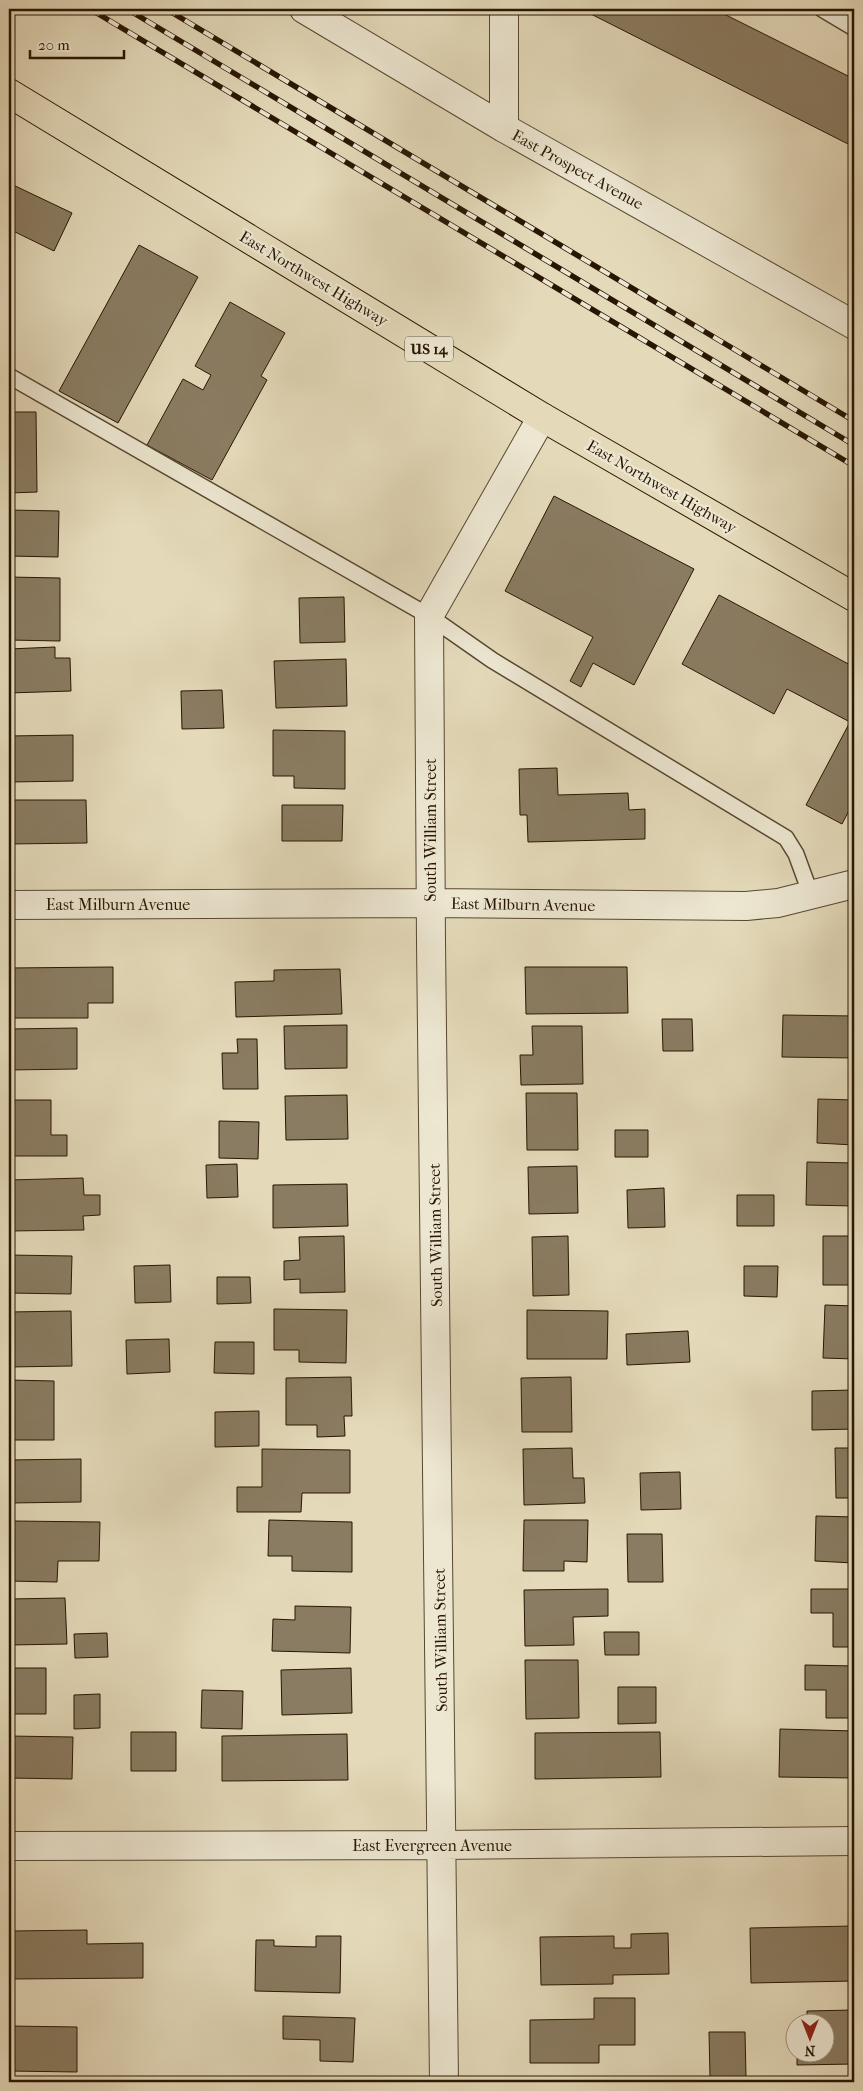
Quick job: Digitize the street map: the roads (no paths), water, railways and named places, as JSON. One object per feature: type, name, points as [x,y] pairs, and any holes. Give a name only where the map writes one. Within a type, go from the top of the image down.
[{"type":"main road","name":"East Northwest Highway","points":[[9,93],[542,417],[854,597]]},
{"type":"street","name":"East Prospect Avenue","points":[[304,9],[504,128],[854,325]]},
{"type":"street","points":[[504,9],[504,128]]},
{"type":"street","name":"South William Street","points":[[444,2082],[430,903],[429,616],[542,417]]},
{"type":"street","name":"East Milburn Avenue","points":[[9,905],[430,903],[746,906],[778,903],[854,884]]},
{"type":"street","name":"East Evergreen Avenue","points":[[9,1846],[442,1846],[854,1841]]},
{"type":"lane","points":[[822,9],[854,28]]},
{"type":"lane","points":[[9,376],[429,616],[485,656],[786,838],[796,854],[811,895]]},
{"type":"railway","points":[[90,9],[854,466]]},
{"type":"railway","points":[[127,9],[854,445]]},
{"type":"railway","points":[[166,9],[854,421]]}]
